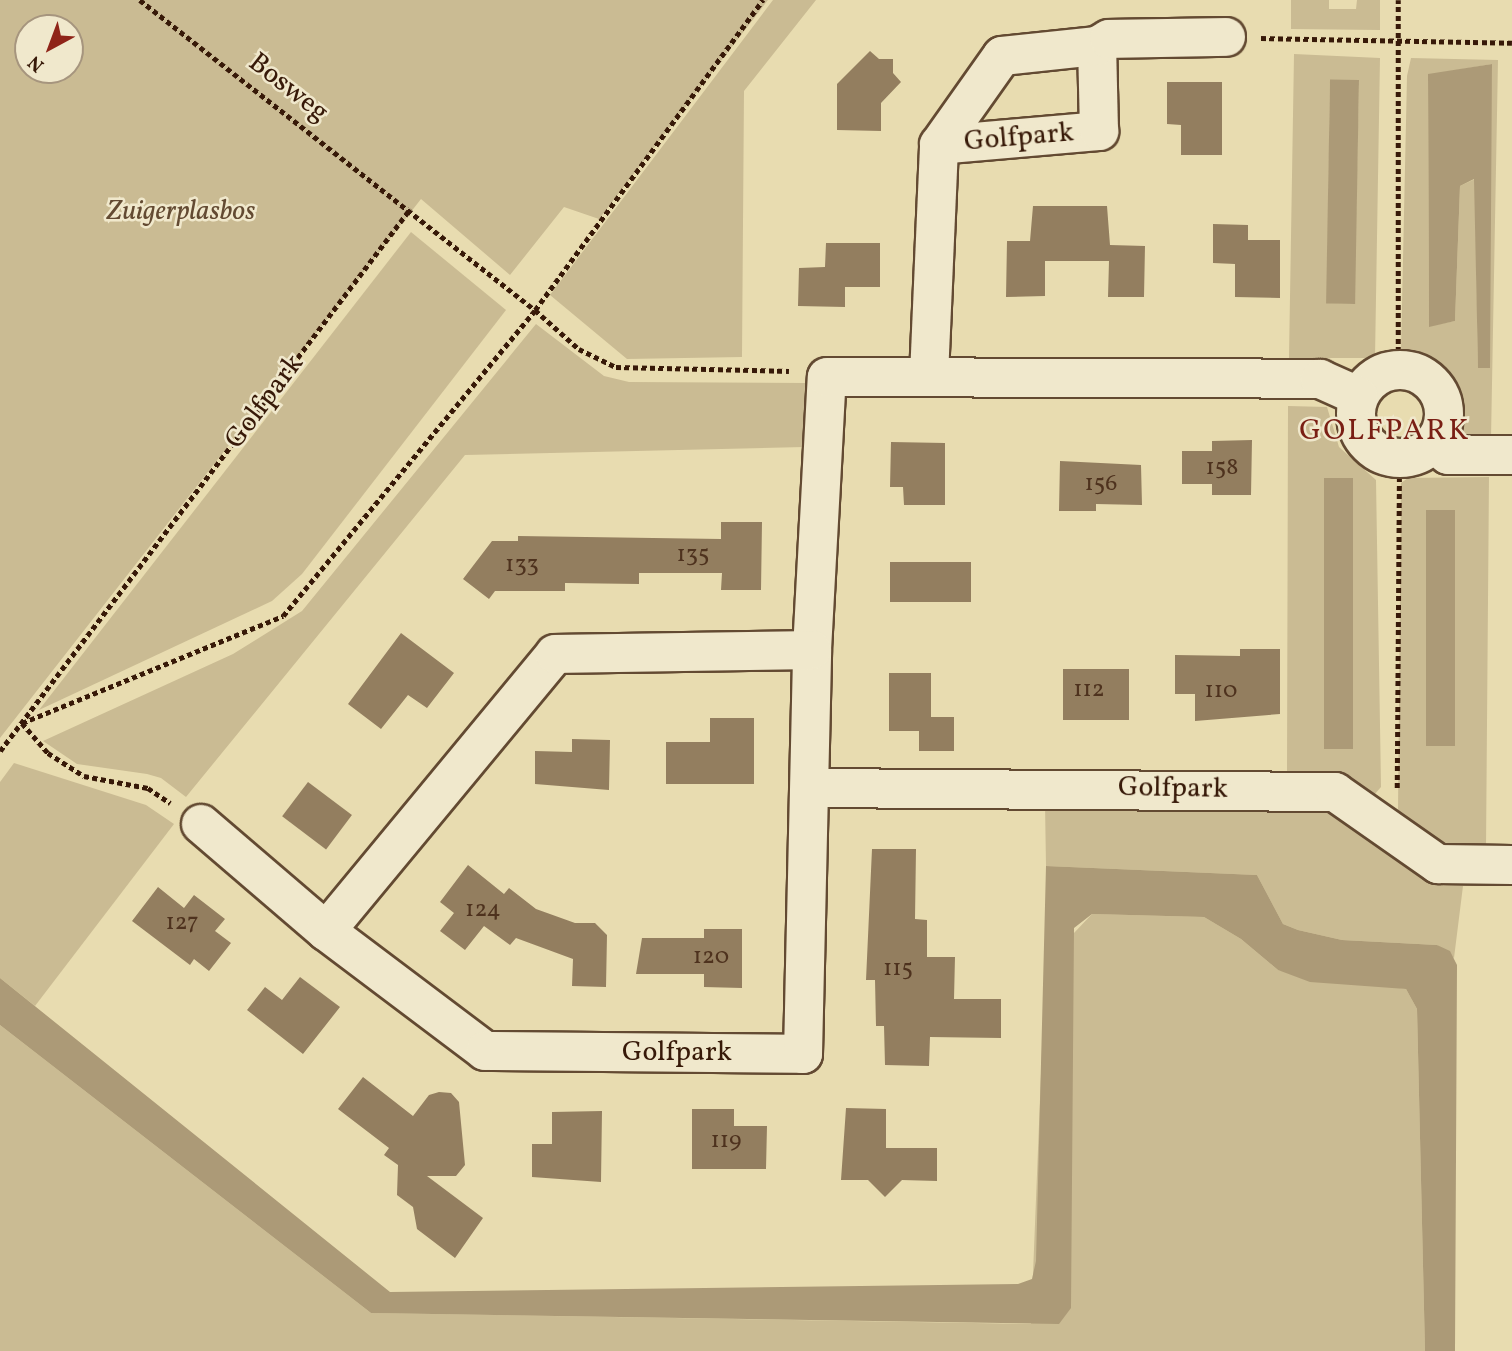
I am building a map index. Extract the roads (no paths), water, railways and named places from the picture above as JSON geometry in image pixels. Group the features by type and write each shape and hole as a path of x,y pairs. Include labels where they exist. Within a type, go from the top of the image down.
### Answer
{"street":[{"name":"Golfpark","path":"201,824 326,932 485,1051 803,1054 812,788 812,650 827,377 929,376 939,145 1002,56 1097,46 1110,39 1226,37"},
{"name":"Golfpark","path":"939,145 1099,131 1097,46"},
{"path":"1398,369 1423,375 1441,394 1446,419 1435,443 1419,456 1399,460 1372,450 1356,425 1358,396 1375,377 1398,369"},
{"path":"929,376 1320,379 1358,396"},
{"path":"1435,443 1448,454 1512,456"},
{"path":"326,932 555,654 812,650"},
{"name":"Golfpark","path":"812,788 1335,792 1438,864 1512,865"}],"district":[{"name":"GOLFPARK","path":"1385,431"}],"park label":[{"name":"Zuigerplasbos","path":"181,212"}]}
